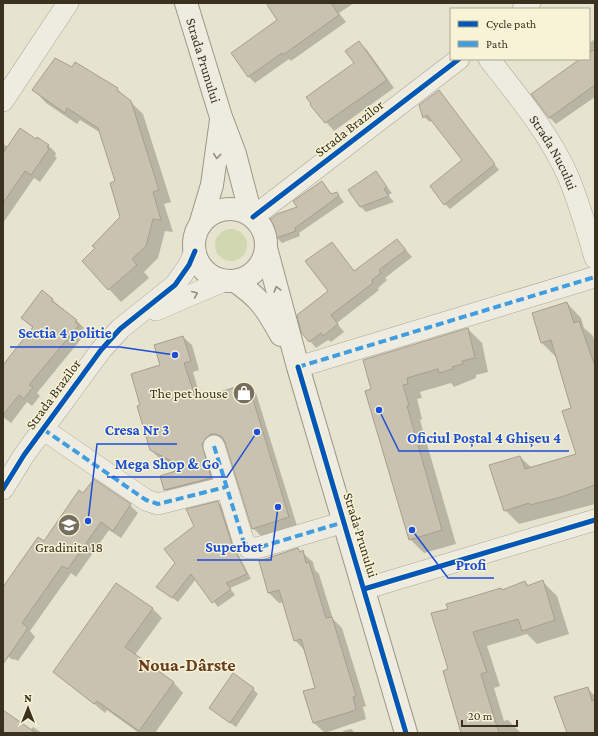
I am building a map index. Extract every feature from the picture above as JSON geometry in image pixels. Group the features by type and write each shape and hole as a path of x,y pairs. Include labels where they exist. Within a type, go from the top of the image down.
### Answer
{"street":[{"path":"3,101 68,3"},
{"name":"Strada Prunului","path":"186,3 221,117 235,154 252,216"},
{"name":"Strada Brazilor","path":"252,216 458,60"},
{"name":"Strada Nucului","path":"490,60 514,90 548,139 568,176 595,258"},
{"name":"Strada Prunului","path":"200,225 216,168 221,117"},
{"path":"224,210 240,210 252,216 264,231 266,248 259,266 248,276 230,281 215,277 206,271 199,262 195,251 194,242 200,225 208,216 224,210"},
{"name":"Strada Prunului","path":"266,248 298,367 406,733"},
{"name":"Strada Brazilor","path":"3,489 24,455 101,350 120,329 175,285 189,265 195,251"},
{"path":"298,367 595,277"},
{"name":"Strada Prunului","path":"230,281 257,297 266,308 298,367"},
{"name":"Strada Brazilor","path":"133,320 230,281"},
{"name":"Strada Brazilor","path":"43,429 146,500 158,504 226,487"},
{"path":"214,446 243,540 249,548 257,548 344,522"},
{"path":"364,589 595,520"}],"green space":[{"path":"228,229 234,229 244,236 247,245 246,251 240,258 234,261 228,261 218,254 215,248 215,242 222,232"}],"building":[{"path":"266,3 331,3 339,15 283,55 282,53 248,77 231,53 277,20"},
{"path":"359,41 387,80 325,123 310,105 311,104 306,97 354,63 345,51"},
{"path":"595,49 595,85 549,118 531,94 579,60 590,60 590,52"},
{"path":"55,58 72,67 75,62 118,88 117,90 131,101 159,190 153,192 161,220 153,219 146,246 132,259 137,265 108,290 82,261 95,248 92,246 120,217 110,183 115,181 98,128 67,108 65,113 32,90"},
{"path":"439,90 495,164 444,205 430,186 462,160 427,115 423,118 419,105"},
{"path":"20,128 36,139 37,137 49,145 47,147 49,149 31,175 25,171 3,203 3,153"},
{"path":"376,171 387,187 384,189 389,196 360,207 348,190"},
{"path":"322,181 331,194 337,192 339,196 295,228 296,231 276,238 269,220 277,214 297,207 293,201"},
{"path":"397,239 406,250 379,270 381,273 372,280 373,283 331,315 338,324 323,336 321,333 309,342 301,332 297,315 328,291 305,261 332,242 354,271"},
{"path":"42,290 53,299 52,301 77,320 75,322 79,325 29,385 33,387 24,399 19,395 3,415 3,365 33,327 21,318"},
{"path":"567,302 574,323 579,321 595,366 595,485 561,497 530,505 529,503 504,511 489,465 520,456 525,469 576,454 562,411 571,408 551,340 541,343 532,313"},
{"path":"468,328 475,358 462,361 463,364 452,367 453,369 439,373 438,369 407,378 408,384 403,385 409,405 407,406 442,530 409,540 365,391 371,389 363,360"},
{"path":"183,336 191,361 184,363 195,396 211,391 214,394 248,383 289,517 252,529 225,442 222,437 216,434 211,434 202,444 211,478 164,490 160,476 185,468 150,450 137,406 140,405 131,374 160,365 154,345"},
{"path":"94,479 131,504 113,531 101,522 68,569 62,566 22,623 28,628 3,664 3,587 38,537 44,541 79,490 83,493"},
{"path":"218,501 232,544 247,574 226,583 231,589 212,603 191,574 172,598 156,587 175,563 164,549 194,526 186,509"},
{"path":"298,548 300,552 303,550 306,563 309,562 326,618 332,617 356,696 353,697 356,709 353,711 313,723 303,691 315,688 301,639 294,641 279,590 268,593 259,561"},
{"path":"543,580 555,620 522,631 518,619 473,632 487,672 481,674 499,733 461,733 443,671 448,669 431,613 448,609 446,604 501,588 502,590 525,581 527,586"},
{"path":"116,583 153,608 125,647 174,682 139,731 97,701 94,704 53,672"},
{"path":"233,673 254,688 230,723 209,708"},
{"path":"588,687 592,701 595,700 595,733 567,733 554,697"},
{"path":"3,710 36,733 3,733"}],"marked path":[{"path":"298,367 595,277"},
{"path":"43,429 146,500 158,504 226,487"},
{"path":"214,446 243,540 249,548 257,548 344,522"}],"cycle path":[{"path":"253,217 458,60"},
{"path":"3,489 24,455 101,350 120,329 175,285 189,265 195,251"},
{"path":"298,367 406,733"},
{"path":"364,589 595,520"}],"place":[{"name":"Sectia 4 politie","path":"175,355"},
{"name":"The pet house","path":"244,393"},
{"name":"Oficiul Poștal 4 Ghișeu 4","path":"379,410"},
{"name":"Mega Shop & Go","path":"257,432"},
{"name":"Superbet","path":"278,507"},
{"name":"Cresa Nr 3","path":"88,521"},
{"name":"Gradinita 18","path":"69,525"},
{"name":"Profi","path":"412,530"}],"district":[{"name":"Noua-Dârste","path":"187,665"}]}
